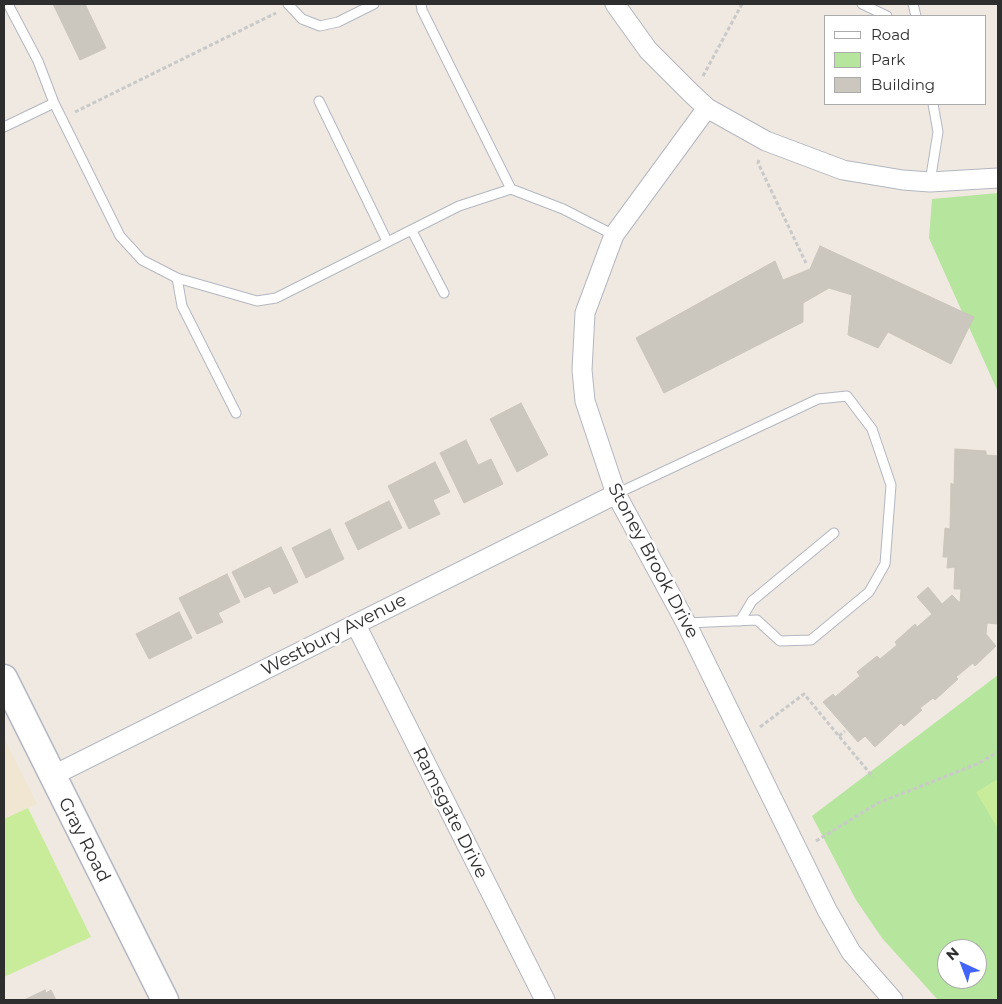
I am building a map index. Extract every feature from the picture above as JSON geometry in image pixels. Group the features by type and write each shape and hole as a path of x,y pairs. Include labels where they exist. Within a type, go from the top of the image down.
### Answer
{"main road":[{"name":"Gray Road","path":"4,678 165,1000"}],"street":[{"path":"615,4 648,50 691,93 708,108 766,141 843,170 930,182 998,178"},
{"name":"Stoney Brook Drive","path":"708,108 614,235 585,313 582,370 584,402 616,494 686,623 798,851 851,952 893,1000"},
{"name":"Westbury Avenue","path":"52,776 616,494"},
{"name":"Ramsgate Drive","path":"356,625 545,1000"}],"lane":[{"path":"8,4 38,61 54,103 120,236 142,260 177,278 258,301 276,298 459,206 511,190 563,209 614,235"},
{"path":"288,5 302,19 320,26 338,22 374,4"},
{"path":"422,4 422,10 511,190"},
{"path":"862,4 885,15"},
{"path":"319,100 387,241"},
{"path":"4,127 54,103"},
{"path":"930,182 938,132 933,105"},
{"path":"412,231 444,293"},
{"path":"177,278 182,306 236,413"},
{"path":"616,494 818,399 847,396 872,429 891,485 885,564 869,592 811,640 780,641 757,620 686,623"},
{"path":"740,621 752,602 834,533"}],"path":[{"path":"691,93 709,68 742,4"},
{"path":"63,118 288,5"},
{"path":"766,141 758,163 806,263"},
{"path":"743,740 804,694 873,776"},
{"path":"839,736 845,731"},
{"path":"798,851 878,803 977,764 998,752"}],"shaded area":[{"path":"4,738 37,804 4,819"}],"green space":[{"path":"998,193 998,392 929,238 932,199"},
{"path":"998,675 998,1000 938,1000 882,938 856,900 812,816"},
{"path":"998,779 998,829 976,792"},
{"path":"28,808 91,937 4,977 4,819"}],"building":[{"path":"53,4 85,4 106,48 80,60"},
{"path":"820,246 974,317 951,364 888,332 878,348 848,335 852,295 829,288 803,303 803,322 664,393 636,338 775,261 783,280 810,269"},
{"path":"521,403 548,455 517,472 490,419"},
{"path":"466,440 478,465 491,459 503,484 464,503 440,453"},
{"path":"955,449 986,451 986,455 998,456 998,624 987,623 986,634 996,646 975,666 973,663 956,677 958,679 935,700 933,698 920,708 922,710 904,726 901,723 875,747 865,736 858,742 823,702 833,694 835,697 860,676 857,672 877,656 880,659 897,645 895,642 915,624 917,627 932,614 917,597 928,587 942,604 952,595 960,603 961,589 954,589 955,567 947,568 948,557 943,557 945,528 950,529 951,483 954,485"},
{"path":"435,462 450,492 433,500 440,514 409,529 388,486"},
{"path":"389,501 402,528 358,550 345,523"},
{"path":"330,529 344,559 306,578 292,548"},
{"path":"281,547 298,582 274,594 270,586 245,598 232,572"},
{"path":"227,574 240,602 218,613 223,622 197,634 179,598"},
{"path":"179,612 192,638 149,659 136,634"},
{"path":"45,990 46,993 51,990 56,1000 24,1000"}]}
